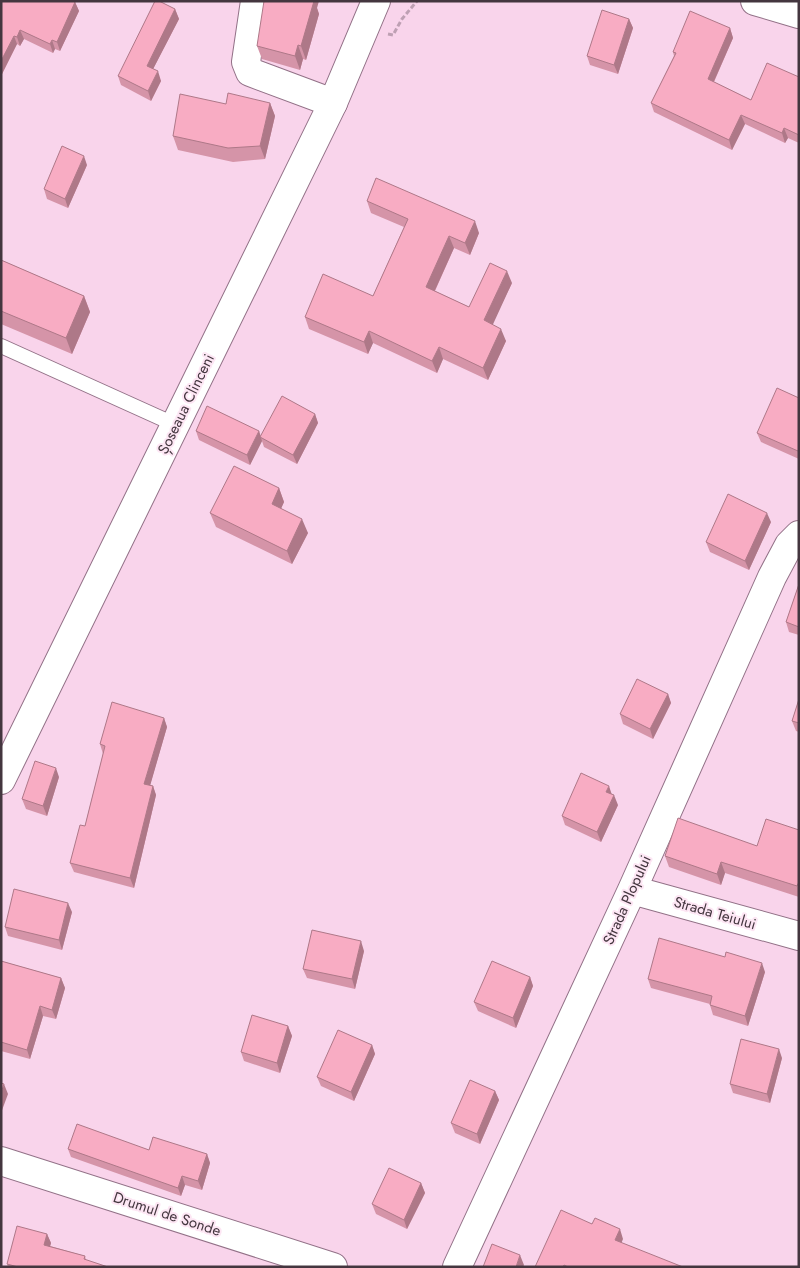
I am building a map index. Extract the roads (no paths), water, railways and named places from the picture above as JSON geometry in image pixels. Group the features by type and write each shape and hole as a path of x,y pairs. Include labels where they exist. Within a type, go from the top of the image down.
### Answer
{"main road":[{"path":"255,1 246,62 250,72 333,103"},
{"name":"Șoseaua Clinceni","path":"1,780 333,103 376,1"},
{"name":"Șoseaua Clinceni","path":"367,26 384,1"},
{"path":"755,1 799,14"},
{"name":"Strada Plopului","path":"457,1267 632,890 772,577 789,545 799,535"},
{"name":"Strada Teiului","path":"632,890 799,936"},
{"name":"Drumul de Sonde","path":"1,1161 333,1267"}],"lane":[{"path":"1,346 176,425"}]}
